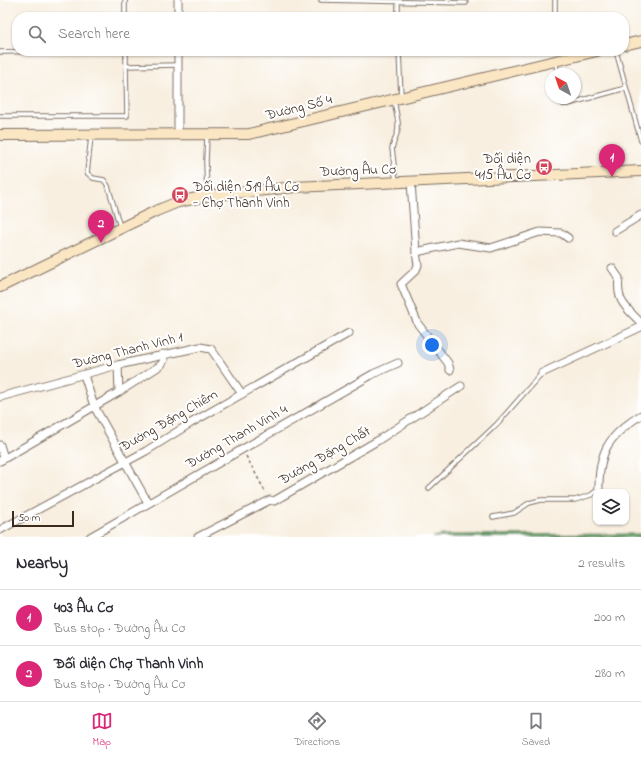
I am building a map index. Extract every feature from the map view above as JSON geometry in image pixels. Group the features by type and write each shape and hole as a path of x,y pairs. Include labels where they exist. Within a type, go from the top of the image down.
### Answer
{"main road":[{"path":"629,44 641,41"},
{"name":"Đường Số 4","path":"0,135 249,134 577,56"},
{"name":"Đường Âu Cơ","path":"0,287 120,228 173,205 207,196 295,187 641,171"}],"street":[{"path":"178,0 178,12"},
{"path":"178,56 178,135"},
{"path":"412,182 416,252 418,262 417,267 401,282 401,285 418,324 448,363 450,370"},
{"path":"615,231 641,215"},
{"path":"416,252 458,243 491,248 540,232 561,232 568,238"},
{"path":"612,268 620,278 619,297 624,306 641,323"},
{"path":"542,373 641,328"},
{"name":"Đường Đặng Chiêm","path":"0,530 125,462 349,333"},
{"name":"Đường Thanh Vinh 1","path":"0,397 84,375 118,364 193,348 211,349 242,394"},
{"path":"0,445 2,459 119,392 161,365 164,360 163,354"},
{"name":"Đường Thanh Vinh 4","path":"90,537 373,374 398,363"},
{"path":"118,364 119,392"},
{"path":"84,375 94,406 148,503"},
{"name":"Đường Đặng Chất","path":"198,537 270,500 274,501 377,442 461,386"},
{"path":"599,489 598,472 601,458 608,442 616,433 641,414"}],"lane":[{"path":"125,0 125,12"},
{"path":"321,0 466,3"},
{"path":"556,0 556,12"},
{"path":"398,2 398,12"},
{"path":"0,52 12,52"},
{"path":"0,116 127,116 126,56"},
{"path":"396,183 392,148 398,130 397,99 399,56"},
{"path":"617,56 641,141"},
{"path":"556,61 557,68"},
{"path":"126,66 178,66"},
{"path":"581,100 626,88"},
{"path":"91,135 88,173 93,178 104,180 108,186 120,228"},
{"path":"207,135 207,196"},
{"path":"429,488 497,424 542,373"},
{"path":"493,517 514,513 529,503 541,500 575,500 593,493"}],"path":[{"path":"242,449 270,500"}],"green space":[{"path":"641,534 641,537 433,537 443,535"}],"place":[{"name":"Đối diện 415 Âu Cơ","path":"544,167"},
{"name":"403 Âu Cơ","path":"612,177"},
{"name":"Đối diện 519 Âu Cơ - Chợ Thanh Vinh","path":"180,195"},
{"name":"Đối diện Chợ Thanh Vinh","path":"101,243"}]}
